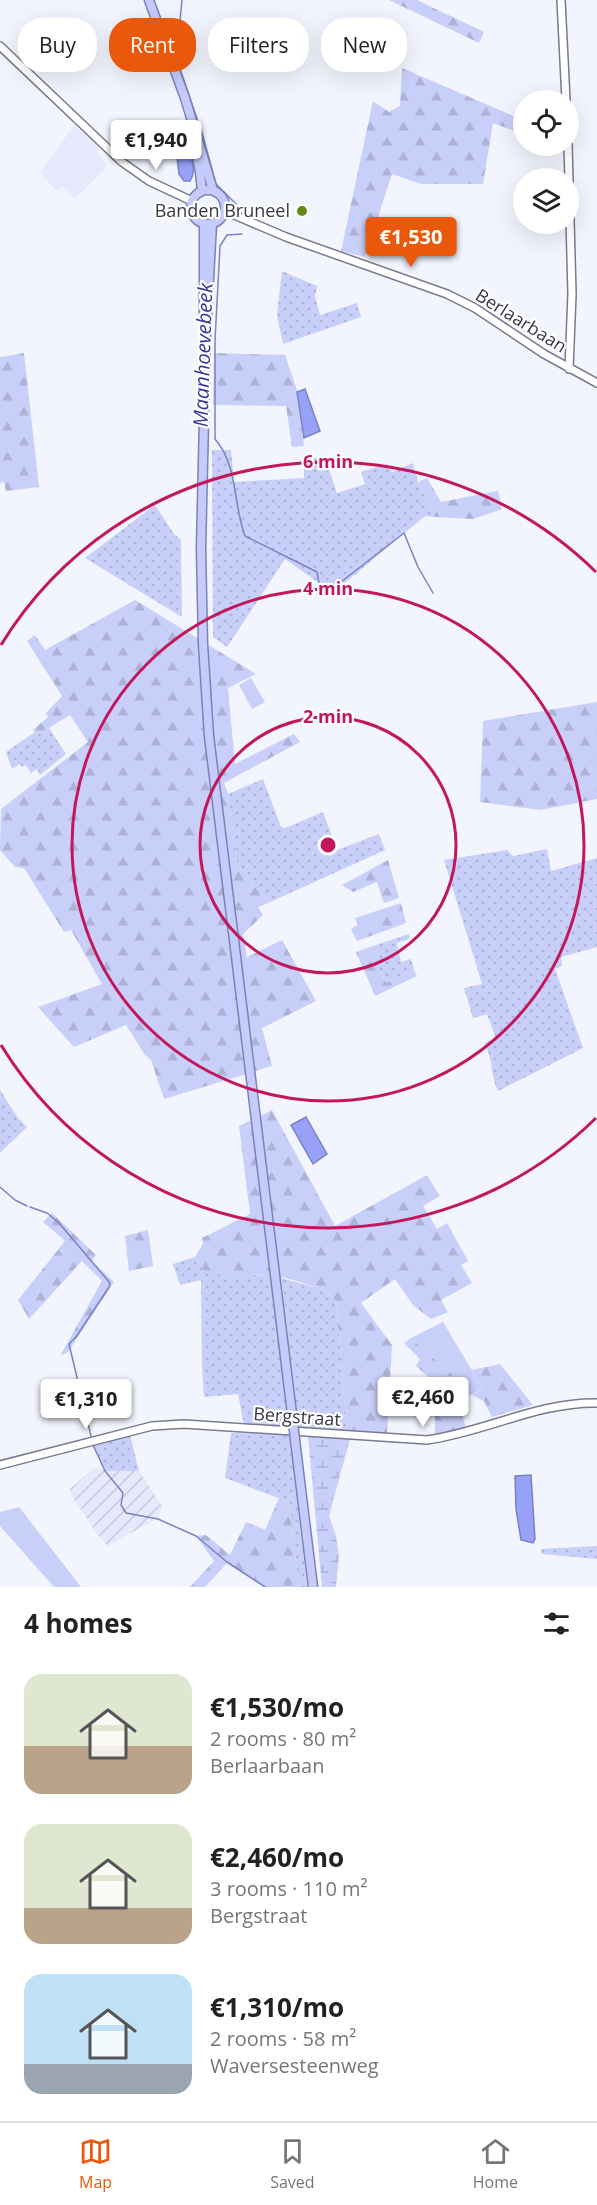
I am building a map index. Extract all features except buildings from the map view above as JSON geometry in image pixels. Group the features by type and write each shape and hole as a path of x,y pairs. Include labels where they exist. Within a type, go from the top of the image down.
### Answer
{"main road":[{"path":"149,0 185,98 213,190 223,198 225,211 220,219 208,223 198,220 192,213 192,201 202,190 213,190"},
{"path":"176,77 195,149 202,190"},
{"path":"208,223 201,549 202,631 209,736 313,1587"}],"street":[{"path":"561,0 566,90"},
{"path":"0,46 122,162 149,181 192,201"},
{"path":"568,156 572,283 570,369"},
{"name":"Berlaarbaan","path":"225,211 286,237 447,294 475,308 570,369 597,383"},
{"name":"Bergstraat","path":"0,1465 152,1426 184,1424 427,1440 450,1437 561,1405 597,1403"}],"shaded area":[{"path":"74,125 100,149 97,153 107,166 75,199 62,187 57,191 40,173"},
{"path":"95,1467 106,1471 139,1471 162,1506 158,1519 108,1546 71,1495 70,1489"}],"green space":[{"path":"389,0 417,0 484,32 479,43"},
{"path":"407,70 513,116 513,130 493,123 483,184 421,184 392,174 365,257 341,251 373,101 389,112 400,106 402,72"},
{"path":"282,271 317,286 315,296 320,315 357,303 361,317 283,344 277,315"},
{"path":"24,353 39,487 6,491 4,482 0,483 0,357"},
{"path":"214,353 285,355 297,390 304,446 292,447 286,406 213,405"},
{"path":"212,450 231,450 234,482 304,478 304,463 324,455 337,493 365,484 361,472 387,464 392,472 413,463 418,482 435,517 425,516 333,593 285,559 227,647 213,637"},
{"path":"427,478 441,502 498,491 502,509 473,519 435,517 418,482"},
{"path":"155,505 174,534 181,540 182,617 85,558"},
{"path":"135,600 256,674 228,688 235,764 294,734 300,742 224,783 228,794 237,864 268,903 258,907 263,915 243,934 247,957 282,940 316,1001 262,1028 272,1066 164,1099 151,1060 145,1055 126,1025 74,1047 38,1007 102,984 71,930 64,932 24,868 15,867 0,850 1,809 88,742 70,715 37,735 33,730 48,717 46,713 62,696 27,641 35,635 45,650"},
{"path":"251,678 265,702 252,709 239,685"},
{"path":"597,702 597,799 540,810 480,802 483,721"},
{"path":"49,728 66,754 40,775 37,769 31,773 26,765 22,767 20,764 12,769 6,752 35,732 37,735"},
{"path":"263,779 281,827 285,828 323,812 337,850 379,834 385,850 268,903 237,864 228,794"},
{"path":"547,849 551,871 597,858 597,947 561,957 562,966 555,969 583,1048 498,1091 484,1043 496,1038 487,1014 473,1018 464,988 482,984 444,860 507,850 513,856"},
{"path":"388,860 399,898 384,903 377,882 353,892 342,885"},
{"path":"401,903 406,923 357,941 351,929 358,925 355,918"},
{"path":"409,934 409,939 397,943 401,962 411,959 414,970 386,983 374,956 381,952 379,944"},
{"path":"379,944 382,952 374,956 386,983 414,970 417,976 375,996 356,952"},
{"path":"0,1090 18,1118 27,1127 0,1153"},
{"path":"272,1110 335,1226 427,1175 440,1196 423,1206 437,1229 447,1223 468,1261 461,1265 472,1283 441,1300 448,1312 431,1319 413,1305 395,1279 361,1303 392,1345 387,1433 347,1431 336,1301 325,1290 287,1278 253,1274 243,1281 203,1270 195,1257 203,1244 202,1238 250,1214 239,1126"},
{"path":"52,1213 96,1255 92,1261 114,1282 68,1352 60,1356 102,1281 82,1261 29,1319 18,1300 65,1241 43,1222"},
{"path":"148,1230 153,1266 129,1271 125,1236"},
{"path":"195,1257 203,1270 270,1276 289,1427 244,1425 238,1394 204,1397 201,1280 180,1285 173,1264"},
{"path":"281,1278 325,1290 336,1301 347,1431 299,1428"},
{"path":"443,1322 483,1389 466,1397 454,1376 411,1338"},
{"path":"411,1338 454,1376 466,1397 460,1404 466,1429 435,1436 435,1383 416,1366 420,1359 404,1343"},
{"path":"500,1364 533,1405 492,1417 484,1401 472,1395 483,1389 472,1370"},
{"path":"231,1433 289,1435 307,1587 299,1587 289,1502 225,1478"},
{"path":"130,1435 139,1471 105,1471 93,1445"},
{"path":"308,1436 350,1439 329,1516 336,1536 339,1556 336,1587 322,1587"},
{"path":"279,1498 289,1502 299,1587 265,1587 227,1563 205,1587 190,1587 214,1561 196,1536 206,1535 230,1555 246,1522 265,1530"},
{"path":"19,1507 81,1587 54,1587 0,1526 0,1512"},
{"path":"597,1546 597,1559 542,1554 541,1549"}],"water":[{"path":"179,133 183,135 192,158 193,171 190,181 184,181 179,174 175,135"},
{"path":"305,389 320,431 304,438 297,392"},
{"path":"306,1117 327,1154 313,1164 291,1125"},
{"path":"531,1475 535,1539 533,1543 521,1540 516,1509 515,1476"}],"waterway":[{"name":"Maanhoevebeek","path":"182,0 178,63 203,136 216,184 236,204"},
{"name":"Maanhoevebeek","path":"242,234 227,235 220,246 215,341 215,439 228,461 245,536 317,572 323,596 404,533 418,567 433,593"},
{"path":"0,1187 15,1200 27,1206"},
{"path":"30,1207 47,1213 59,1223 110,1283 76,1337 69,1344 91,1436"},
{"path":"93,1445 105,1471 123,1493 121,1505 126,1513 158,1519 196,1536 227,1562 265,1587"}],"place":[{"name":"Banden Bruneel","path":"302,211"}]}
